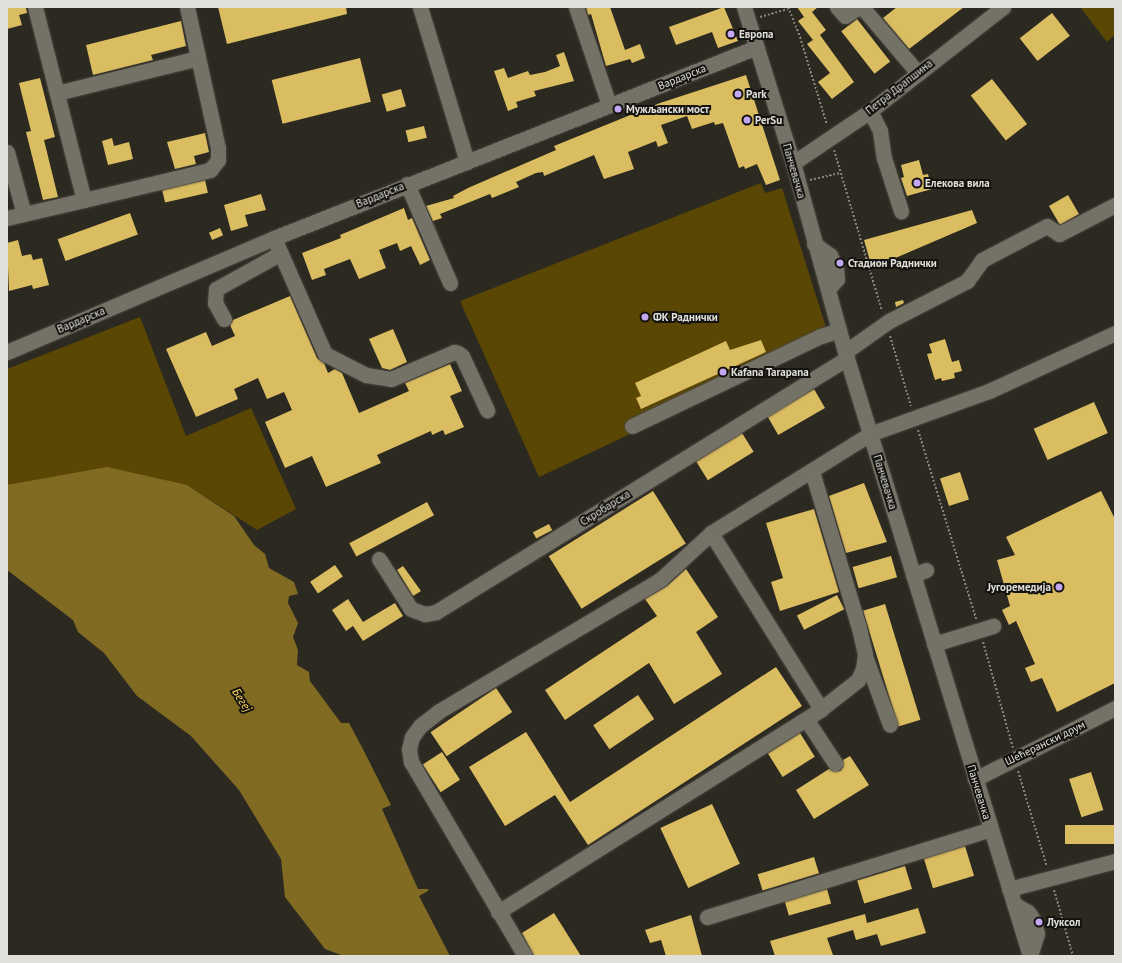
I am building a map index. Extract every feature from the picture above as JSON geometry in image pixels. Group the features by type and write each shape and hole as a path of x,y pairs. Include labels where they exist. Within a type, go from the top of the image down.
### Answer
{"street":[{"path":"35,7 84,200"},
{"path":"7,218 210,170 218,160 218,148 187,7"},
{"path":"420,7 467,162"},
{"path":"576,7 609,106"},
{"path":"837,7 845,16 860,7 918,73"},
{"name":"Петра Драпшина","path":"793,163 870,111 998,9"},
{"name":"Панчевачка","path":"746,14 793,163 814,244 870,434 920,573 934,644 1030,956"},
{"name":"Вардарска","path":"7,352 274,238 757,47"},
{"path":"57,93 198,58"},
{"path":"870,111 880,131 884,158 901,211"},
{"path":"7,152 24,214"},
{"path":"408,184 450,283"},
{"name":"Скробарска","path":"379,559 411,609 425,614 436,612 846,355 886,323 967,281 982,260 1047,226 1059,234 1115,205"},
{"path":"274,238 326,354 366,376 391,379 454,352 458,353 462,356 486,410"},
{"path":"224,319 214,303 216,289 281,252"},
{"path":"632,426 821,336 839,330"},
{"path":"525,956 411,762 409,749 412,737 420,726 438,711 661,579 711,533 870,434 989,391 1115,333"},
{"path":"812,471 865,654 890,725"},
{"path":"711,533 820,709"},
{"path":"934,644 986,628"},
{"path":"498,912 820,709 858,680 863,669 865,654"},
{"name":"Шећерански друм","path":"975,779 1115,708"},
{"path":"806,718 835,763"},
{"path":"707,917 991,829"},
{"path":"1009,889 1115,861"}],"path":[{"path":"746,14 788,8 800,37 915,418 986,628 1014,758 1073,956"},
{"path":"798,183 840,173"}],"shaded area":[{"path":"1080,7 1115,7 1115,35 1107,42"},
{"name":"ФК Раднички","path":"761,183 765,193 782,188 830,340 539,477 460,301"},
{"path":"140,317 186,436 251,408 296,509 257,530 187,485 7,485 7,369"}],"water":[{"name":"Бегеј","path":"107,467 187,485 234,516 254,545 265,554 269,568 294,582 298,594 289,596 288,603 298,623 293,637 298,650 297,665 309,672 310,681 341,723 349,723 365,753 391,805 382,809 418,889 428,889 428,891 419,896 450,956 344,956 325,949 285,897 281,859 239,790 191,736 137,696 104,653 78,632 73,620 7,570 7,485"}],"building":[{"path":"7,7 26,7 27,13 19,15 22,25 7,29"},
{"path":"218,7 346,7 347,14 227,44"},
{"path":"586,7 610,7 625,50 640,44 645,58 632,63 630,59 606,66 591,14 588,15"},
{"path":"724,7 738,41 718,48 712,32 676,45 669,27"},
{"path":"797,7 818,7 812,12 826,30 820,35 854,82 832,99 818,82 830,73 807,44 813,40 798,21 804,17"},
{"path":"897,7 964,7 909,49 883,18"},
{"path":"1052,13 1070,36 1038,61 1020,38"},
{"path":"857,19 890,62 874,74 841,31"},
{"path":"181,21 186,46 151,55 153,60 93,75 86,45"},
{"path":"564,52 574,81 534,91 536,96 516,102 518,107 508,111 494,71 504,68 508,78 528,71 530,75 545,72 560,66 556,55"},
{"path":"360,58 371,102 283,124 272,80"},
{"path":"746,75 780,180 766,185 757,164 745,169 744,166 739,168 723,123 715,125 714,122 692,129 687,116 661,125 668,143 658,147 656,141 628,152 634,169 604,179 594,155 544,176 543,172 536,173 516,182 519,187 492,198 490,194 440,214 442,218 433,221 444,246 426,206 454,198 453,196 468,188 556,150 554,146 660,103"},
{"path":"40,78 55,137 44,140 58,197 43,200 26,132 31,131 19,83"},
{"path":"992,79 1027,124 1006,141 971,96"},
{"path":"401,89 406,106 387,112 382,95"},
{"path":"424,126 427,138 408,142 406,131"},
{"path":"205,133 209,152 194,156 196,164 175,169 167,142"},
{"path":"112,138 114,146 129,142 133,159 108,165 102,141"},
{"name":"Елекова вила","path":"919,160 923,175 928,174 932,189 907,196 901,178 904,177 901,165"},
{"path":"205,180 208,193 165,203 162,190"},
{"path":"261,194 266,210 245,215 248,226 231,231 224,205"},
{"path":"1068,195 1079,214 1060,225 1049,206"},
{"path":"404,208 408,220 412,218 430,260 420,265 411,246 400,251 397,243 379,250 386,268 359,279 350,259 324,269 326,275 312,280 302,253 341,238 340,235"},
{"path":"972,210 977,223 872,268 864,240"},
{"path":"130,213 138,235 66,261 58,239"},
{"path":"220,228 223,235 212,240 209,233"},
{"path":"18,240 22,256 31,254 33,260 42,258 49,285 33,289 32,285 9,291 7,243"},
{"path":"290,296 317,358 324,363 328,373 335,369 342,373 359,413 409,391 405,383 450,364 462,391 450,396 464,427 445,435 443,430 432,435 431,431 377,455 381,463 326,487 312,456 285,468 265,422 292,410 284,392 267,399 258,378 234,389 238,399 196,417 166,349 206,332 212,346 235,336 230,325 233,320"},
{"path":"903,300 904,303 896,307 895,302"},
{"path":"393,329 407,362 390,370 382,368 369,339"},
{"path":"945,339 952,362 959,360 962,371 954,373 955,378 942,381 941,378 935,380 927,354 932,353 929,344"},
{"path":"761,340 766,352 641,409 636,398 641,396 635,383 726,341 730,350"},
{"path":"814,389 825,408 778,435 767,416"},
{"path":"1094,402 1108,433 1048,460 1034,429"},
{"path":"742,433 754,452 708,480 696,462"},
{"path":"960,472 969,500 949,506 940,478"},
{"path":"864,483 887,542 846,553 829,496"},
{"path":"653,491 686,544 582,609 549,556"},
{"name":"Југоремедија","path":"1101,491 1115,519 1115,683 1057,712 1042,678 1031,682 1025,668 1035,664 1016,621 1009,625 1002,610 1010,606 997,560 1015,555 1006,537"},
{"path":"427,502 434,515 356,557 349,543"},
{"path":"814,509 839,592 780,611 771,582 783,578 766,523"},
{"path":"549,524 552,530 536,538 533,532"},
{"path":"891,556 897,577 859,588 853,567"},
{"path":"335,565 343,577 318,593 310,582"},
{"path":"403,566 421,591 413,596 397,570"},
{"path":"686,569 718,617 696,632 722,674 674,704 649,663 565,720 545,690 657,616 645,599 667,586"},
{"path":"837,595 844,609 804,630 797,615"},
{"path":"348,599 363,622 395,603 403,616 363,641 353,626 346,631 332,610"},
{"path":"885,604 920,720 898,726 863,611"},
{"path":"776,667 802,706 588,845 555,795 505,826 469,767 526,732 570,802"},
{"path":"496,688 512,712 447,756 431,732"},
{"path":"638,695 654,719 609,749 593,725"},
{"path":"800,733 815,757 783,777 768,753"},
{"path":"442,752 460,780 441,792 423,765"},
{"path":"850,756 869,785 814,819 796,790 829,769 840,771 843,767 843,760"},
{"path":"1091,772 1103,810 1081,817 1069,779"},
{"path":"712,804 740,864 688,888 660,828"},
{"path":"1065,825 1115,825 1115,844 1065,844"},
{"path":"965,846 974,876 933,888 924,859"},
{"path":"814,857 819,873 763,891 758,874"},
{"path":"905,866 912,889 864,904 857,881"},
{"path":"827,889 831,903 789,916 785,901"},
{"path":"918,908 926,933 881,946 877,934 856,940 853,930 827,938 833,955 775,956 770,941 865,914 867,923"},
{"path":"554,913 581,956 534,956 522,933"},
{"path":"691,915 702,956 666,956 661,940 650,943 645,930"}],"place":[{"name":"Европа","path":"731,34"},
{"name":"Park","path":"738,94"},
{"name":"Мужљански мост","path":"618,109"},
{"name":"PerSu","path":"747,120"},
{"name":"Елекова вила","path":"917,183"},
{"name":"Стадион Раднички","path":"840,263"},
{"name":"ФК Раднички","path":"645,317"},
{"name":"Kafana Tarapana","path":"723,372"},
{"name":"Југоремедија","path":"1059,587"},
{"name":"Луксол","path":"1039,922"}]}
